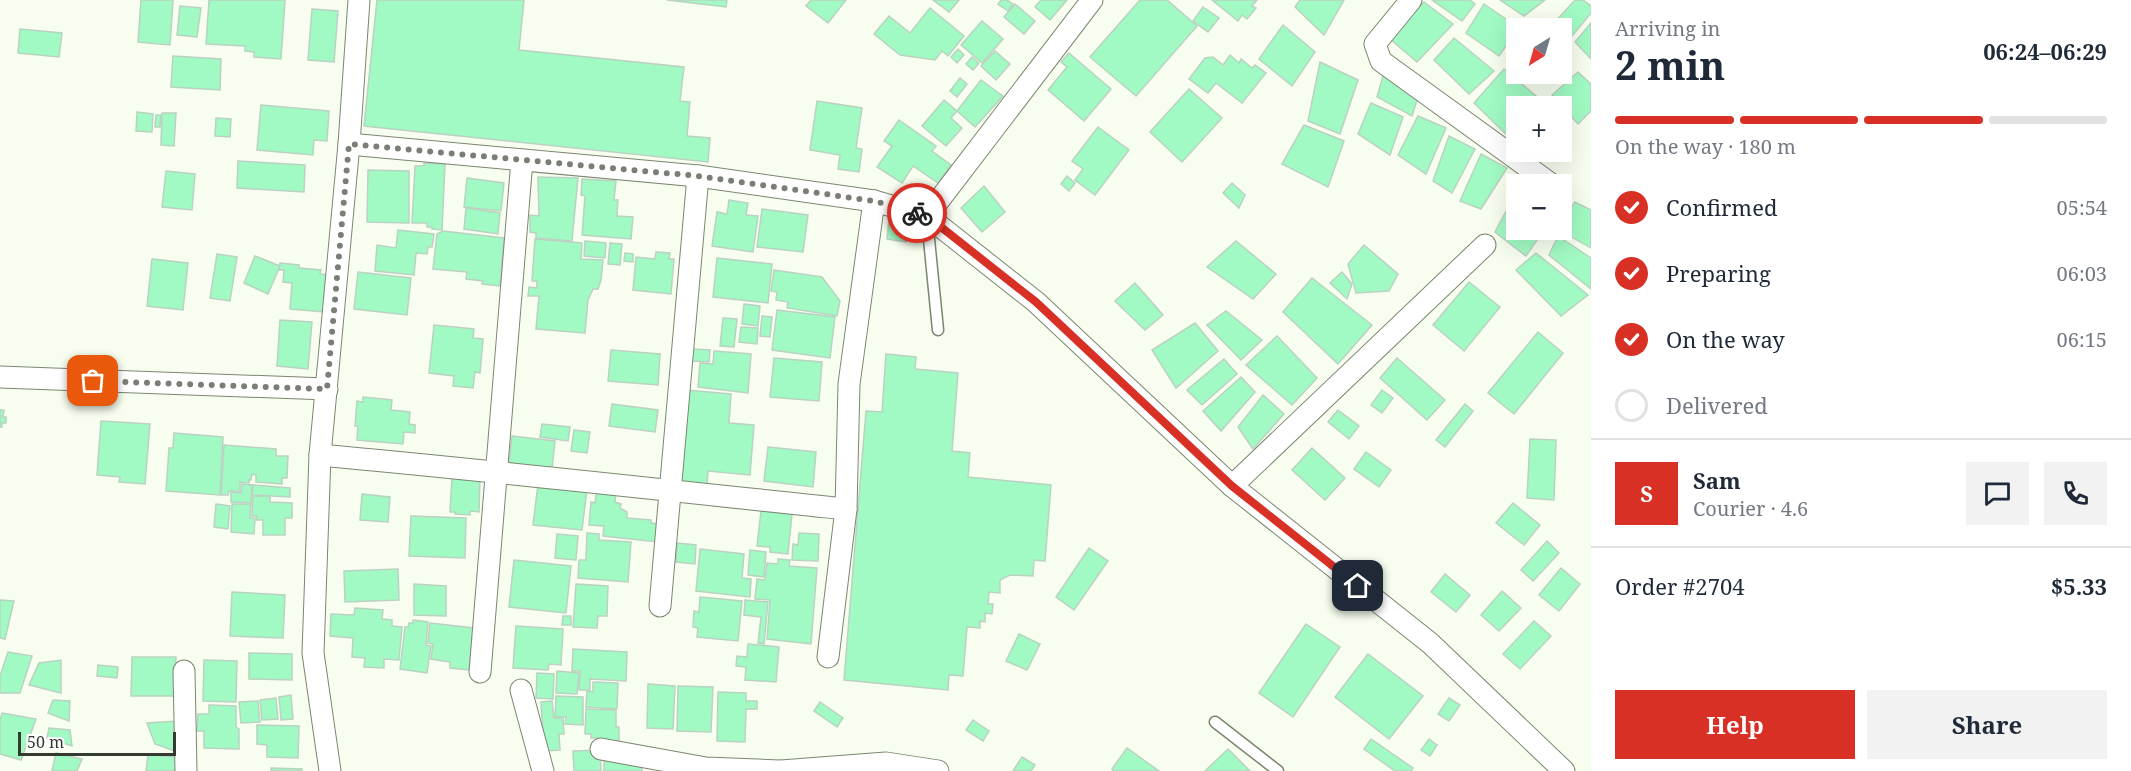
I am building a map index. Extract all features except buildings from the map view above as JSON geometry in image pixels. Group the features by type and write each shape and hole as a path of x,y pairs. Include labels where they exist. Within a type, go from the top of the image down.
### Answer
{"street":[{"path":"330,771 313,653 321,455 349,144 359,0"},
{"path":"927,216 1092,0"},
{"path":"1412,0 1375,44 1381,61 1537,174"},
{"path":"349,144 698,176 874,201 927,216 1036,302 1232,486 1430,643 1557,769"},
{"path":"480,672 522,160"},
{"path":"660,606 698,176"},
{"path":"828,657 846,509 849,384 874,201"},
{"path":"1232,486 1485,245"},
{"path":"0,377 327,389"},
{"path":"321,455 496,471 579,482 846,509"},
{"path":"184,671 186,771"},
{"path":"521,690 543,771"},
{"path":"602,749 706,768 780,771 886,763 938,771"}],"lane":[{"path":"927,216 938,330"},
{"path":"1215,722 1278,771"}],"way so far":[{"path":"93,381 327,389 349,144 698,176 874,201 917,213"}],"route":[{"path":"917,213 927,216 1036,302 1232,486 1358,586"}]}
